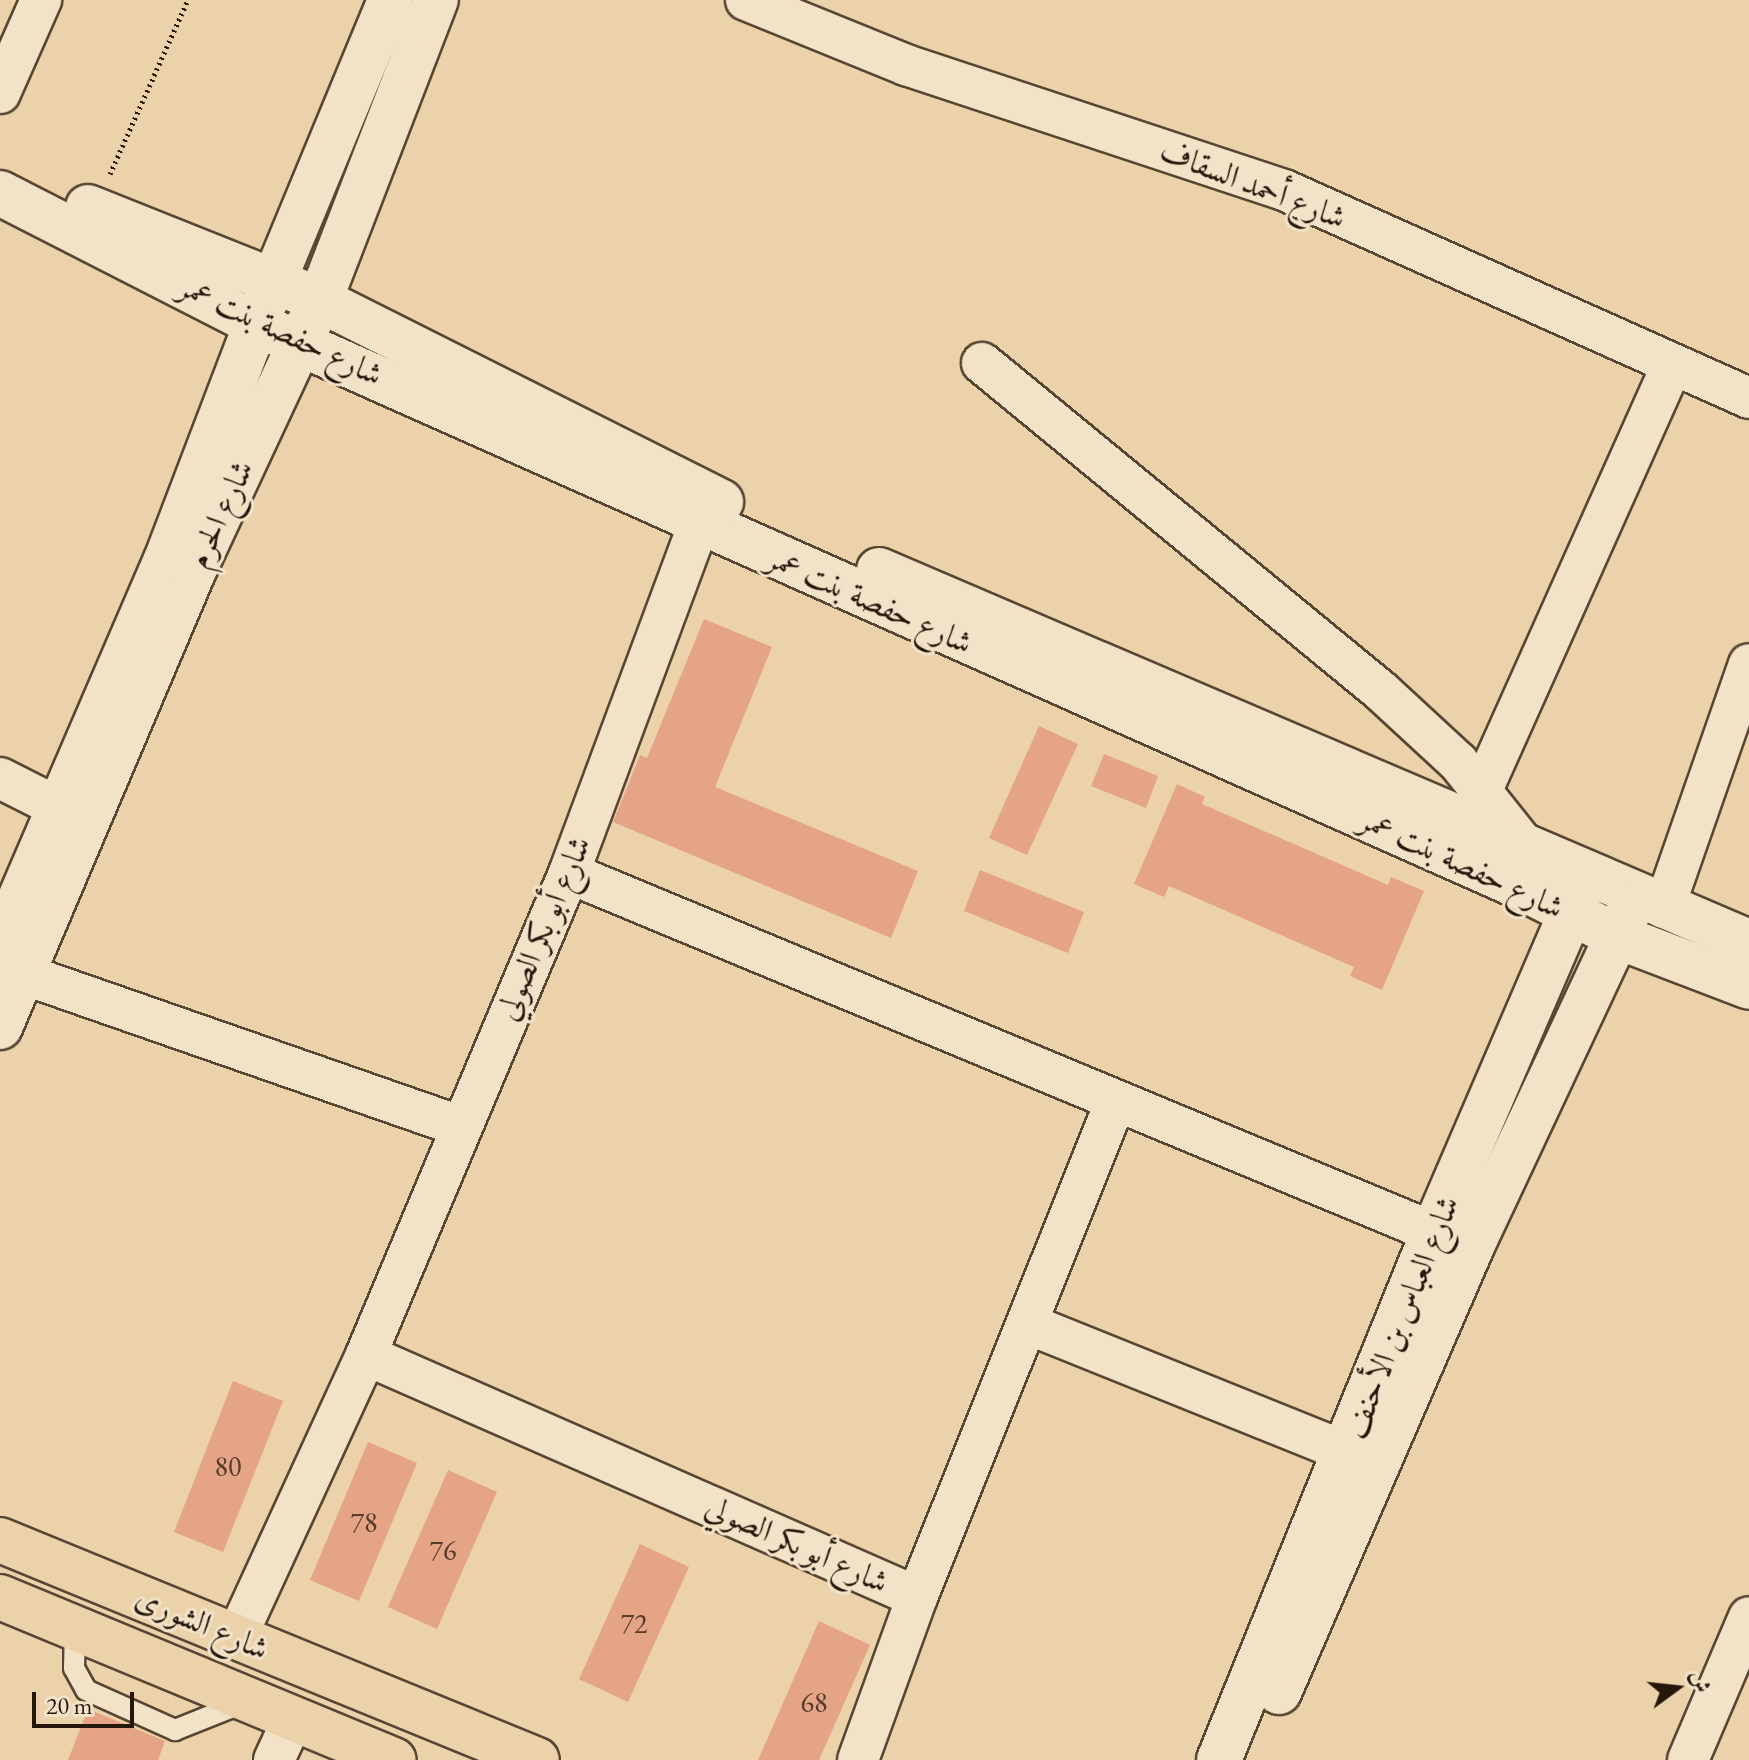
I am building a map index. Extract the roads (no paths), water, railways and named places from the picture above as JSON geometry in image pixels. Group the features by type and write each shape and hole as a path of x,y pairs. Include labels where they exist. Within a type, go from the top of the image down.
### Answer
{"main road":[{"name":"شارع الشورى","path":"0,1540 537,1760"},
{"name":"شارع الشورى","path":"0,1597 394,1760"}],"street":[{"path":"0,93 41,0"},
{"name":"شارع الحرم","path":"180,565 256,324 277,281 390,0"},
{"name":"شارع الحرم","path":"0,1027 8,963 180,565 320,300 436,0"},
{"name":"شارع أحمد السقاف","path":"746,0 906,65 1284,190 1671,367 1749,398"},
{"name":"شارع حفصة بنت عمر","path":"0,172 320,300 703,510 1579,894 1650,902 1749,942"},
{"name":"شارع حفصة بنت عمر","path":"0,193 256,324 1525,846 1579,894 1619,937 1749,987"},
{"path":"982,363 1381,691 1482,790 1525,846"},
{"path":"1482,790 1671,367"},
{"name":"شارع أبو بكر الصولي","path":"236,1638 366,1355 459,1126 569,873 703,510"},
{"path":"1650,902 1749,664"},
{"path":"0,778 72,815"},
{"path":"569,873 1452,1241"},
{"name":"شارع العباس بن الأحنف","path":"1249,1760 1364,1458 1452,1241 1579,894"},
{"name":"شارع العباس بن الأحنف","path":"1452,1241 1619,937 1650,902"},
{"path":"8,963 459,1126"},
{"name":"شارع أبو بكر الصولي","path":"366,1355 917,1597 1115,1103"},
{"path":"1028,1324 1364,1458"},
{"name":"شارع العباس بن الأحنف","path":"1219,1760 1364,1458"},
{"path":"858,1760 917,1597"},
{"path":"1688,1760 1749,1617"},
{"path":"274,1760 293,1719"}],"lane":[{"path":"75,1628 74,1668 86,1690 175,1730 252,1699"}]}
